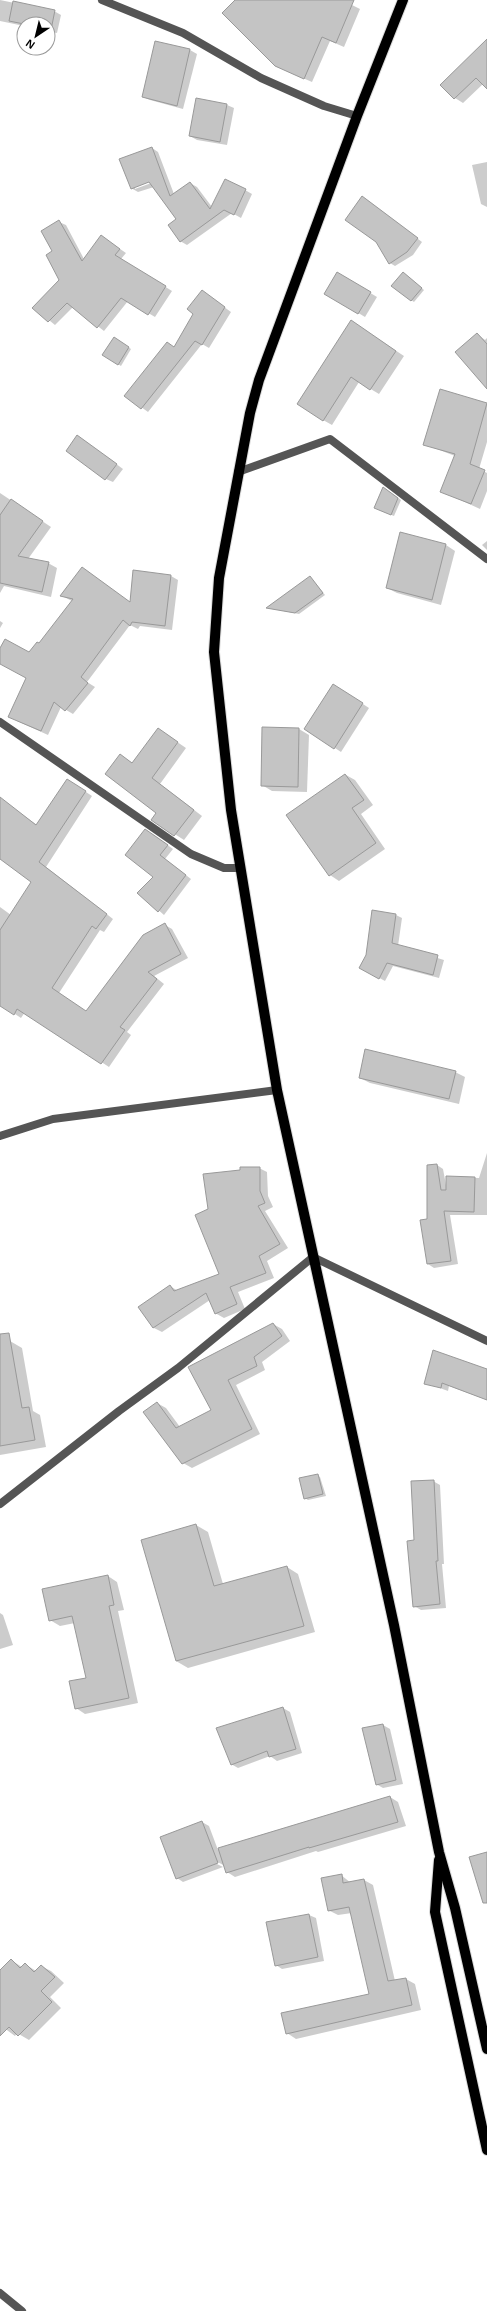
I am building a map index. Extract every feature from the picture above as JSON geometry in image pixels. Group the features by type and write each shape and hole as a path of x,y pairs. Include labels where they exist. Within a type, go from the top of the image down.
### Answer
{"main road":[{"path":"403,0 357,116 259,380 250,413 218,578 214,652 231,810 277,1090 394,1625 439,1852 454,1908 487,2048"},
{"path":"439,1852 435,1912 487,2150"}],"street":[{"path":"102,0 183,33 261,78 324,106 357,116"},
{"path":"238,472 330,439 487,559"},
{"path":"0,722 191,854 224,868 240,868"},
{"path":"0,1136 53,1119 277,1090"},
{"path":"0,1504 4,1496 178,1368 313,1257 487,1341"},
{"path":"0,2294 22,2311"}],"building":[{"path":"235,0 354,0 336,43 322,37 304,79 275,66 222,13"},
{"path":"13,1 55,10 54,16 16,16 16,22 9,21"},
{"path":"487,39 487,89 476,78 454,99 440,85"},
{"path":"155,41 190,49 177,106 142,97"},
{"path":"196,98 227,104 220,142 189,136"},
{"path":"152,147 170,196 190,182 210,209 225,179 246,189 234,215 224,210 180,242 168,225 176,219 149,182 131,189 119,159"},
{"path":"362,196 418,238 407,252 389,264 376,242 345,220"},
{"path":"59,220 82,261 101,235 120,249 115,255 166,286 148,315 121,298 97,328 67,303 48,322 32,308 59,280 46,255 52,251 41,231"},
{"path":"337,272 371,292 358,314 324,294"},
{"path":"403,272 422,288 411,301 391,286"},
{"path":"202,290 225,307 202,345 195,341 141,409 124,396 167,342 174,347 193,314 187,309"},
{"path":"351,320 396,351 370,390 351,377 323,421 297,404"},
{"path":"477,333 487,344 487,389 455,352"},
{"path":"114,337 129,347 118,365 102,355"},
{"path":"440,389 487,403 470,464 485,470 471,504 440,492 455,454 423,445"},
{"path":"77,435 117,464 105,480 66,451"},
{"path":"383,487 398,498 391,515 374,508"},
{"path":"11,499 43,521 18,556 49,562 42,592 0,583 0,515"},
{"path":"400,532 446,544 432,600 386,588"},
{"path":"82,567 130,602 133,570 171,575 165,626 132,622 130,626 123,620 81,677 88,683 65,711 54,702 41,731 8,717 26,678 0,664 0,648 5,639 29,652 37,642 39,643 73,599 60,596"},
{"path":"310,576 323,593 295,613 266,608"},
{"path":"333,684 363,703 334,749 304,729"},
{"path":"262,727 299,728 298,787 261,786"},
{"path":"158,728 178,742 152,778 194,810 174,836 151,820 156,813 105,774 120,754 132,763"},
{"path":"345,774 364,800 352,808 376,843 329,876 286,815"},
{"path":"67,779 86,791 39,862 107,914 96,929 92,926 52,988 86,1011 143,935 165,923 181,954 148,972 157,979 120,1027 125,1030 101,1064 17,1009 14,1015 0,1006 0,930 31,882 0,859 0,797 36,825"},
{"path":"145,829 168,845 160,855 186,875 158,912 137,893 153,877 125,855"},
{"path":"372,910 396,914 392,943 438,955 433,975 387,963 379,979 359,968 366,955"},
{"path":"365,1049 456,1071 449,1099 359,1078"},
{"path":"437,1164 441,1190 446,1190 446,1176 475,1177 474,1212 444,1211 451,1261 427,1264 420,1220 427,1219 427,1165"},
{"path":"240,1167 260,1167 260,1191 265,1203 258,1206 280,1244 259,1256 266,1273 230,1287 237,1304 215,1314 206,1293 153,1328 138,1307 170,1285 174,1291 219,1274 195,1215 208,1209 203,1174 240,1170"},
{"path":"273,1323 282,1336 254,1357 257,1366 228,1380 252,1429 182,1464 143,1412 157,1402 176,1428 211,1410 188,1367"},
{"path":"9,1333 22,1408 29,1407 35,1440 0,1446 0,1334"},
{"path":"433,1350 487,1369 487,1400 442,1383 441,1388 424,1384"},
{"path":"318,1474 323,1494 304,1499 299,1478"},
{"path":"434,1480 438,1561 436,1561 440,1604 413,1607 407,1541 414,1540 411,1481"},
{"path":"196,1524 214,1586 287,1566 304,1626 176,1661 141,1540"},
{"path":"108,1575 114,1605 109,1606 129,1698 75,1709 69,1681 86,1678 72,1616 49,1621 42,1589"},
{"path":"283,1707 296,1749 269,1757 267,1751 231,1765 216,1728"},
{"path":"383,1724 396,1780 376,1785 362,1728"},
{"path":"390,1796 398,1822 309,1847 226,1873 218,1848"},
{"path":"202,1821 218,1863 176,1879 160,1837"},
{"path":"487,1852 487,1903 483,1903 469,1857"},
{"path":"342,1874 343,1883 364,1879 388,1981 406,1978 412,2005 286,2034 281,2013 369,1994 349,1907 328,1911 321,1878"},
{"path":"309,1914 318,1957 275,1966 266,1922"},
{"path":"11,1959 20,1968 25,1963 34,1972 41,1965 55,1977 41,1991 52,2002 18,2036 9,2027 0,2036 0,1970"}]}
